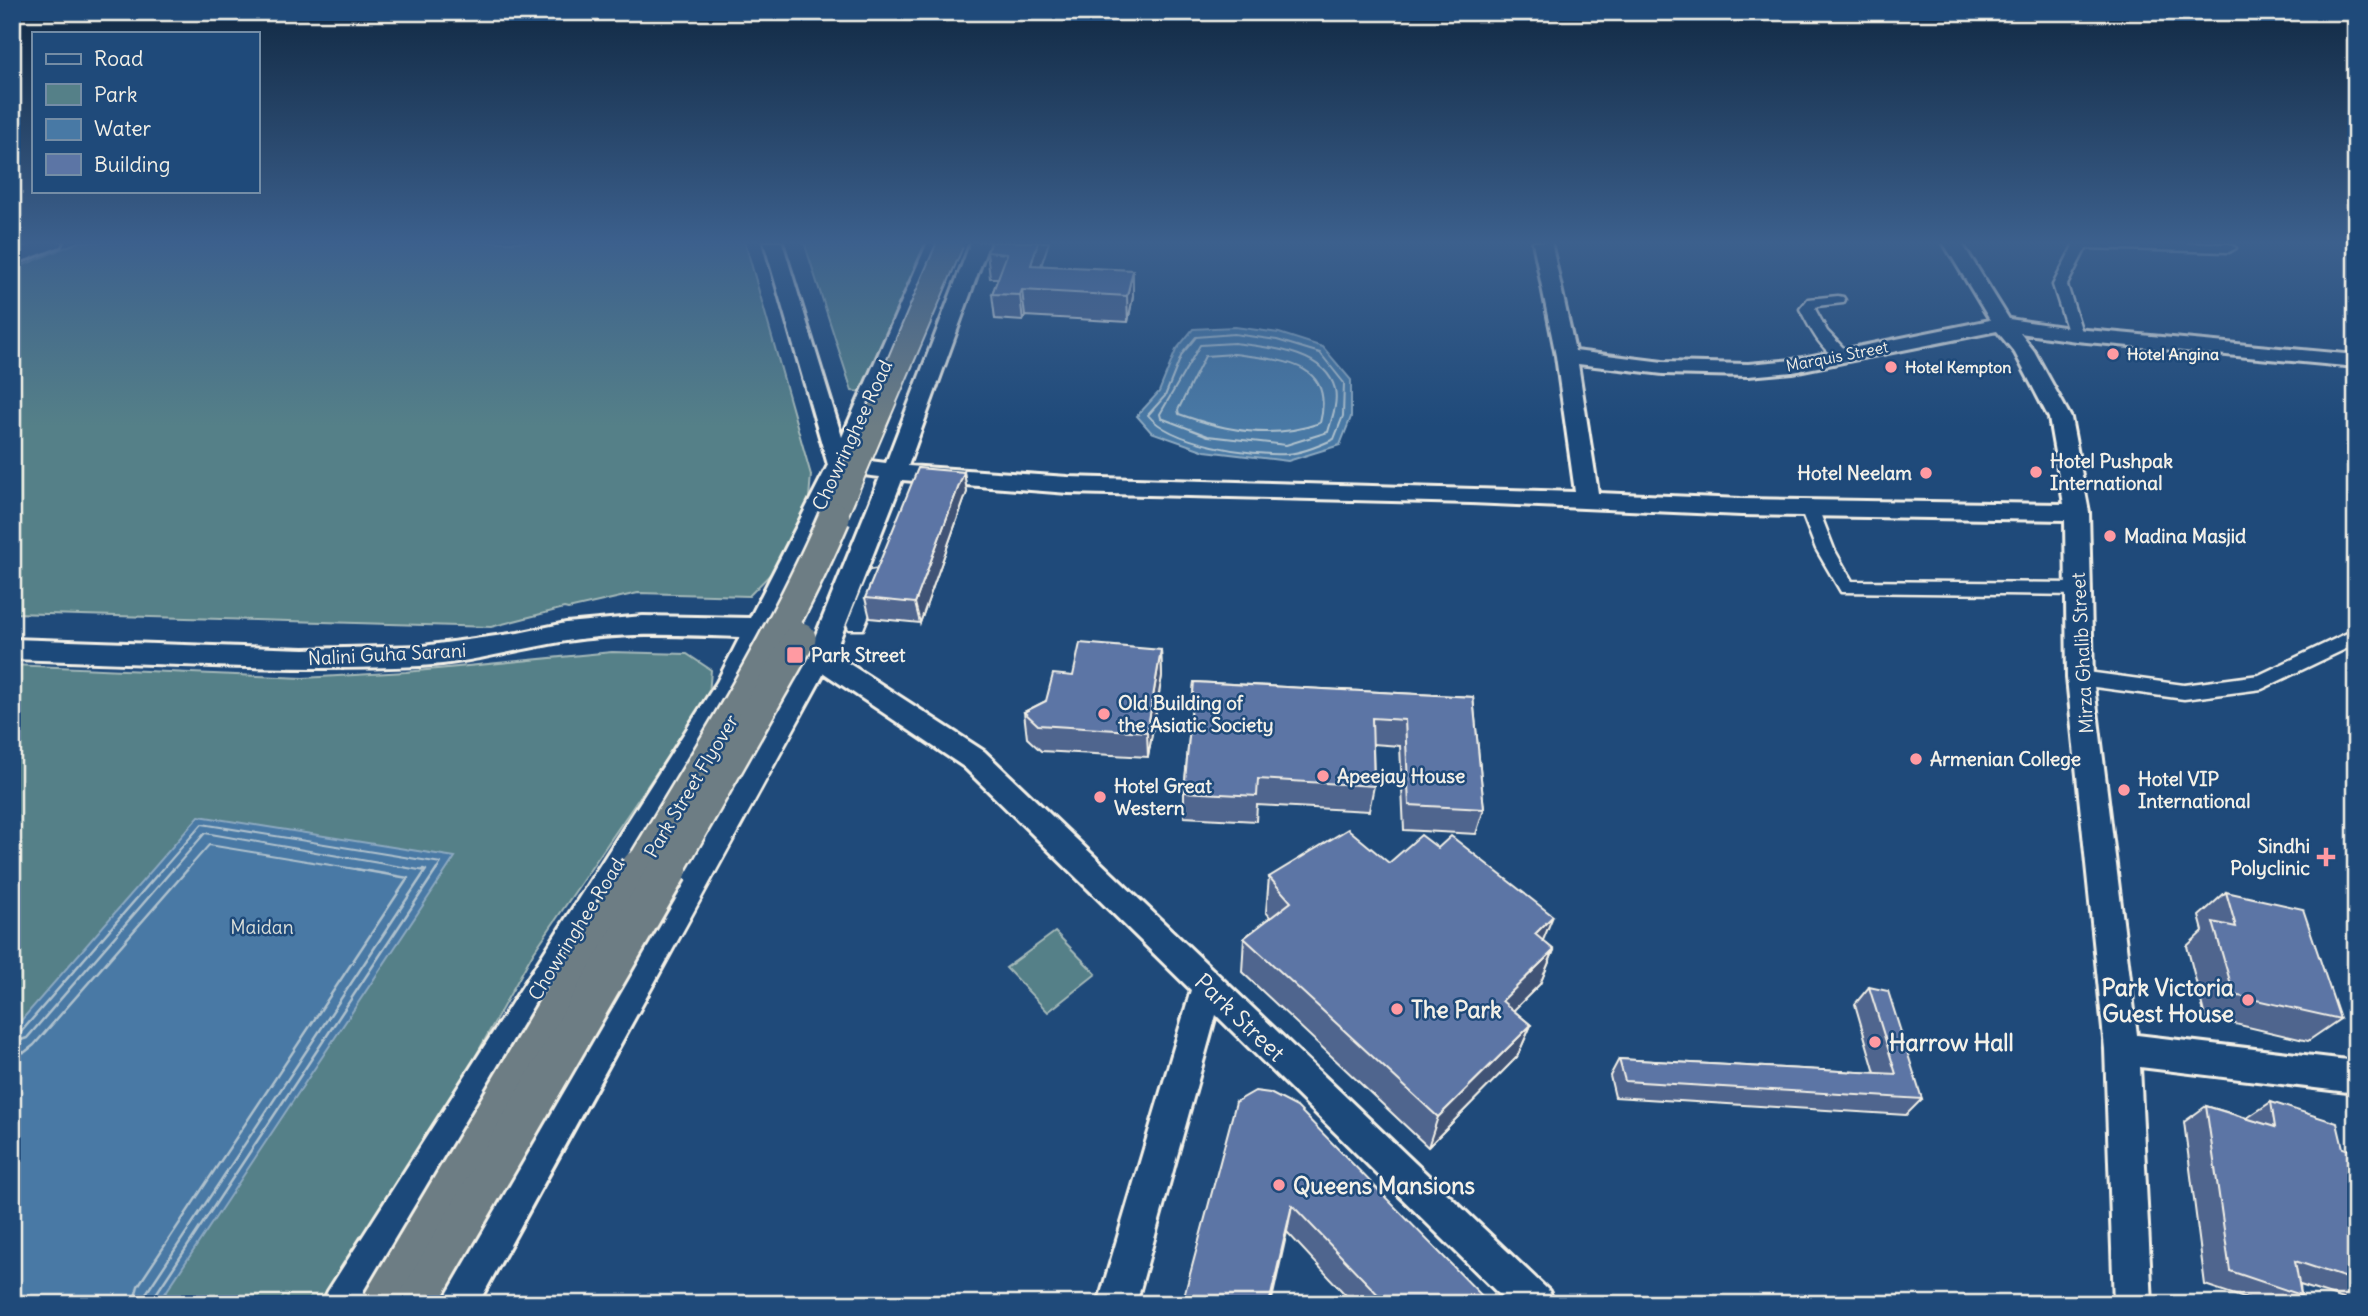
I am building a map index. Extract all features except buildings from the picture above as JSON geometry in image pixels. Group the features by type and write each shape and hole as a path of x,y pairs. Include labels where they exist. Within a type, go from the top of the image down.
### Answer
{"main road":[{"path":"791,303 839,464 908,478 1809,508 2077,512"},
{"name":"Chowringhee Road","path":"341,1304 728,688 861,422 911,303"},
{"name":"Park Street Flyover","path":"381,1304 757,676 806,584 925,303"},
{"name":"Park Street Flyover","path":"416,1304 779,679 827,586 944,303"},
{"path":"457,1304 516,1202 622,1005 681,906 820,657 908,478 961,303"},
{"path":"1555,303 1566,356 1588,501"},
{"name":"Mirza Ghalib Street","path":"1990,303 2024,351 2060,418 2077,512 2080,678 2122,1049 2133,1304"},
{"name":"Marquis Street","path":"1566,356 1663,368 1714,370 1791,366 2003,324 2076,335 2356,361"},
{"name":"Nalini Guha Sarani","path":"12,649 185,657 317,659 423,656 518,643 566,632 643,625 759,628"},
{"name":"Park Street","path":"759,628 820,657 974,759 1536,1304"},
{"path":"1117,1304 1208,987"},
{"path":"2122,1049 2356,1077"},
{"path":"425,1170 459,1154 475,1152 491,1156 512,1172 516,1186 516,1202"}],"street":[{"path":"1812,303 1807,309 1821,332 1842,355"},
{"path":"2066,303 2076,335"},
{"path":"1809,508 1825,549 1847,587 2079,589"},
{"path":"856,624 881,562"},
{"path":"2080,678 2185,692 2262,682 2356,636"}],"green space":[{"path":"12,303 762,303 811,475 808,509 789,555 749,596 638,593 491,627 12,613"},
{"path":"824,303 903,303 863,392 852,391"},
{"name":"Maidan","path":"612,652 687,654 711,670 709,696 533,953 338,1304 12,1304 12,665 303,678 406,672"},
{"path":"1055,932 1096,974 1048,1012 1006,968"}],"water":[{"path":"1235,327 1279,333 1323,347 1351,380 1351,417 1340,445 1288,461 1205,451 1151,432 1137,416 1159,392 1176,350 1193,329"},
{"path":"199,816 455,857 158,1304 12,1304 12,1031"}],"place":[{"name":"Hotel Angina","path":"2113,354"},
{"name":"Hotel Kempton","path":"1891,367"},
{"name":"Hotel Pushpak International","path":"2036,472"},
{"name":"Hotel Neelam","path":"1926,473"},
{"name":"Madina Masjid","path":"2110,536"},
{"name":"Park Street","path":"795,655"},
{"name":"Old Building of the Asiatic Society","path":"1104,714"},
{"name":"Armenian College","path":"1916,759"},
{"name":"Apeejay House","path":"1323,776"},
{"name":"Hotel VIP International","path":"2124,790"},
{"name":"Hotel Great Western","path":"1100,797"},
{"name":"Sindhi Polyclinic","path":"2326,857"},
{"name":"Park Victoria Guest House","path":"2248,1000"},
{"name":"The Park","path":"1397,1009"},
{"name":"Harrow Hall","path":"1875,1042"},
{"name":"Queens Mansions","path":"1279,1185"}]}
